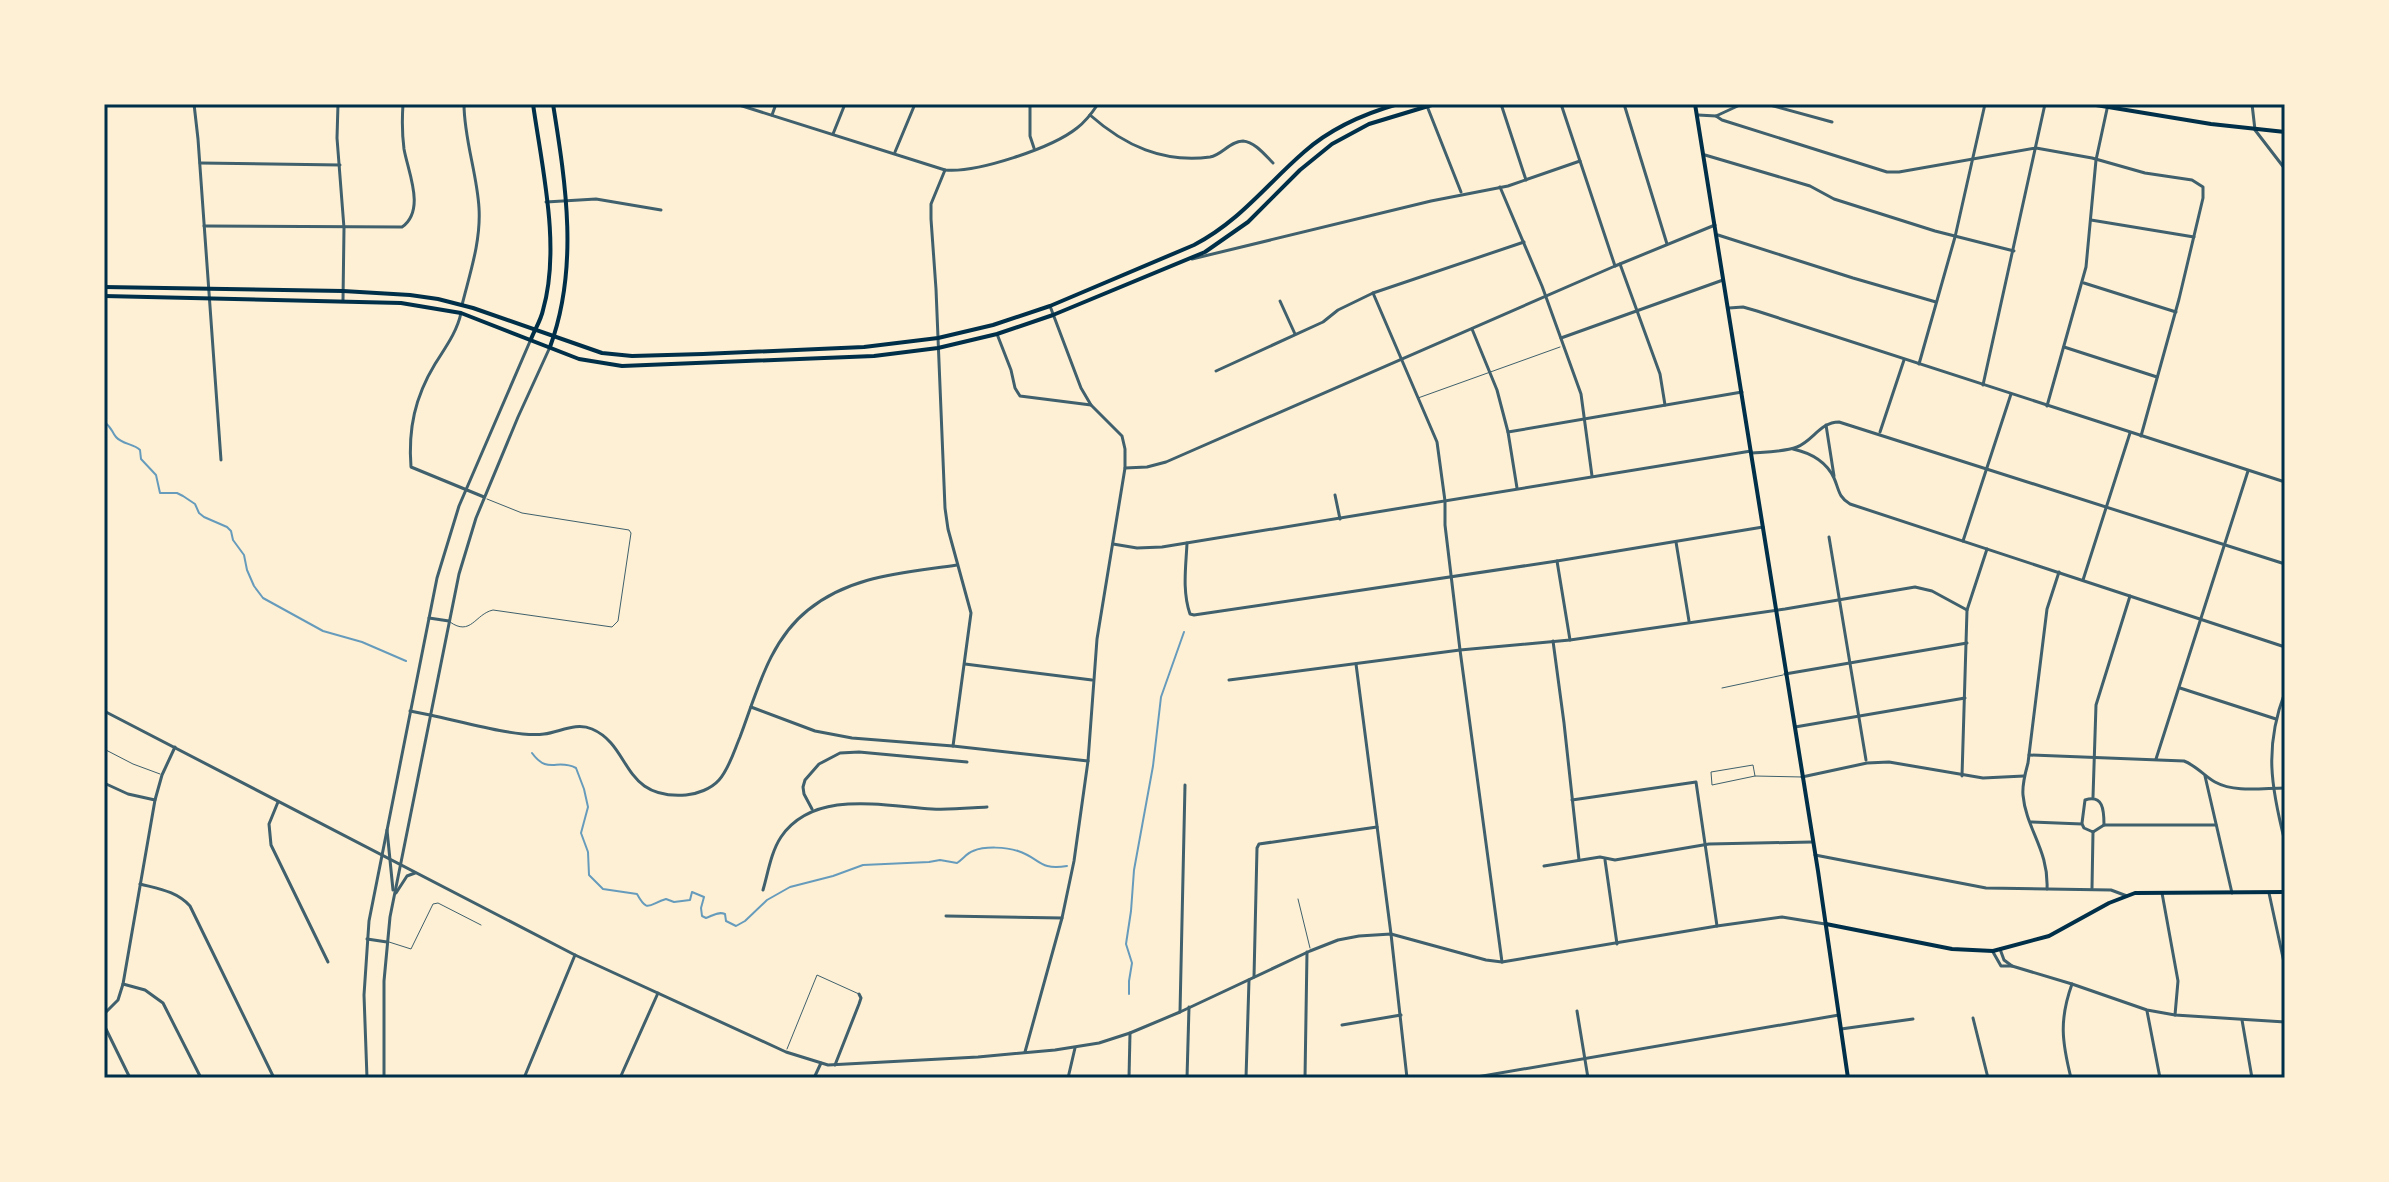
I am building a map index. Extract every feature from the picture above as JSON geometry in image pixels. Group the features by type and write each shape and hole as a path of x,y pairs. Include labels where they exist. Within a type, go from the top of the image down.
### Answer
{"main road":[{"path":"531,339 544,308 550,250 533,104"},
{"path":"550,347 567,280 568,232 553,104"},
{"path":"104,287 410,295 462,305 602,353 632,356 864,347 938,338 993,325 1050,306 1207,239 1244,211 1316,142 1347,122 1398,104"},
{"path":"104,296 401,303 461,313 591,362 636,367 874,356 938,348 997,334 1053,315 1205,252 1238,229 1332,144 1372,123 1435,104"},
{"path":"1695,104 1848,1078"},
{"path":"2090,104 2285,132"},
{"path":"1825,924 1952,949 1993,951 2049,936 2127,896 2285,892"}],"street":[{"path":"194,104 221,460"},
{"path":"338,104 337,138 344,228 343,301"},
{"path":"204,226 395,228 407,225 414,208 404,147 403,104"},
{"path":"462,305 480,225 464,104"},
{"path":"736,104 945,170 975,169 1034,149 1074,131 1098,104"},
{"path":"772,115 776,104"},
{"path":"833,134 845,104"},
{"path":"895,154 915,104"},
{"path":"1030,104 1030,136 1034,149"},
{"path":"1501,104 1526,180"},
{"path":"1561,104 1617,265 1660,374 1665,405"},
{"path":"1624,104 1667,244"},
{"path":"1698,115 1716,116 1742,104"},
{"path":"1766,104 1832,122"},
{"path":"1918,364 1955,237 1985,104"},
{"path":"1983,385 2045,104"},
{"path":"2252,104 2255,130 2285,169"},
{"path":"1426,105 1462,194"},
{"path":"2047,406 2089,255 2096,160 2107,107"},
{"path":"1090,115 1115,134 1165,157 1211,157 1243,141 1256,147 1273,163"},
{"path":"1716,116 1887,172 2036,148 2133,171 2196,181 2203,187 2203,198 2176,312 2141,436"},
{"path":"1704,155 1810,186 1834,199 1955,237 2014,251"},
{"path":"1184,261 1500,187 1580,161"},
{"path":"200,163 340,165"},
{"path":"945,170 931,204 945,508 971,613 953,746"},
{"path":"1500,187 1581,394 1592,476"},
{"path":"546,202 610,200 661,210"},
{"path":"104,213 105,232"},
{"path":"2090,220 2194,237"},
{"path":"1125,468 1166,462 1617,265 1716,225"},
{"path":"1718,235 1936,302"},
{"path":"1216,371 1323,322 1347,305 1373,293 1524,242"},
{"path":"1560,338 1723,280"},
{"path":"2082,282 2176,312"},
{"path":"1373,293 1437,442 1460,650 1502,962"},
{"path":"1280,301 1295,335"},
{"path":"1025,1052 1062,918 1081,822 1092,680 1125,468 1122,436 1091,405 1081,388 1050,306"},
{"path":"1729,308 1750,309 2285,482"},
{"path":"461,313 458,325 420,393 411,423 411,467 484,498"},
{"path":"1472,329 1490,371 1508,432 1517,488"},
{"path":"997,334 1020,396 1091,405"},
{"path":"367,1078 364,995 367,939 429,618 445,547 465,490 531,339"},
{"path":"384,1078 384,981 393,896 465,549 550,347"},
{"path":"2064,347 2157,377"},
{"path":"1879,434 1904,360"},
{"path":"1508,432 1742,392"},
{"path":"1963,541 2011,394"},
{"path":"1113,544 1149,548 1187,543 1592,476 1751,452 1793,449 1826,425 1839,422 2285,564"},
{"path":"1826,425 1834,478 1840,496 1850,504 2285,647"},
{"path":"2083,580 2130,433"},
{"path":"1793,449 1817,458 1834,478"},
{"path":"2156,759 2248,471"},
{"path":"1335,495 1340,519"},
{"path":"1187,543 1185,574 1191,615 1763,527"},
{"path":"1829,537 1866,760"},
{"path":"1676,542 1689,623"},
{"path":"1962,776 1967,610 1987,549"},
{"path":"1557,561 1570,640"},
{"path":"410,711 533,735 574,727 589,728 608,740 630,773 645,787 656,792 684,795 704,790 718,780 728,765 767,665 778,644 797,620 841,588 869,578 957,565"},
{"path":"2047,889 2047,865 2023,796 2047,609 2059,572"},
{"path":"1229,680 1460,650 1570,640 1919,587 1967,610"},
{"path":"2093,797 2096,705 2130,596"},
{"path":"429,618 449,621"},
{"path":"1553,641 1579,860"},
{"path":"1785,674 1967,643"},
{"path":"964,664 1092,680"},
{"path":"1356,664 1407,1078"},
{"path":"2179,687 2276,719"},
{"path":"2285,692 2276,719 2272,751 2272,788 2285,842"},
{"path":"1794,727 1965,698"},
{"path":"751,707 825,733 852,738 1088,761"},
{"path":"104,711 575,955 786,1052 835,1066 1075,1048 1099,1043 1180,1012 1309,951 1338,940 1370,935 1391,934 1502,962 1789,917 1825,924"},
{"path":"104,1014 118,1000 123,984 155,800 175,747"},
{"path":"813,811 804,794 805,780 819,764 840,753 967,762"},
{"path":"2029,755 2184,761 2228,787 2285,788"},
{"path":"1802,777 1867,763 1889,762 1962,776 2024,776"},
{"path":"2205,776 2232,893"},
{"path":"1572,800 1696,782 1717,926"},
{"path":"104,783 132,796 155,800"},
{"path":"1180,1012 1185,785"},
{"path":"2093,832 2082,824 2085,800 2098,799 2103,807 2104,825"},
{"path":"278,802 269,824 271,845 328,962"},
{"path":"763,890 782,835 813,811 867,804 936,810 987,807"},
{"path":"2031,822 2082,824"},
{"path":"2093,832 2104,825 2216,825"},
{"path":"387,826 393,896"},
{"path":"1246,1078 1259,844 1377,827"},
{"path":"2092,889 2093,832"},
{"path":"1544,866 1600,857 1615,860 1705,845 1812,842"},
{"path":"1815,855 1986,888 2092,889 2118,891 2127,896"},
{"path":"1605,859 1617,944"},
{"path":"393,896 407,876 415,873"},
{"path":"140,884 168,890 190,906 274,1078"},
{"path":"2162,893 2178,981 2175,1015"},
{"path":"2269,893 2285,967"},
{"path":"946,916 1062,918"},
{"path":"367,939 387,942"},
{"path":"2000,949 2004,960 2012,966 2147,1010 2175,1015 2285,1022"},
{"path":"1305,1078 1309,951"},
{"path":"1993,951 1999,964 2012,966"},
{"path":"524,1078 575,955"},
{"path":"123,984 145,990 163,1003 201,1078"},
{"path":"2071,1078 2062,1028 2072,984"},
{"path":"620,1078 658,993"},
{"path":"835,1066 859,1004 859,994"},
{"path":"1187,1078 1189,1007"},
{"path":"2147,1010 2160,1078"},
{"path":"1577,1011 1588,1078"},
{"path":"1342,1025 1401,1015"},
{"path":"1471,1078 1839,1015"},
{"path":"1973,1018 1988,1078"},
{"path":"1841,1029 1913,1019"},
{"path":"2242,1020 2252,1078"},
{"path":"104,1025 130,1078"},
{"path":"1129,1078 1130,1033"},
{"path":"1068,1078 1075,1048"},
{"path":"814,1078 821,1063"}],"lane":[{"path":"1418,398 1563,346"},
{"path":"449,621 462,628 493,610 612,627 618,621 631,533 624,528 522,513 484,498"},
{"path":"1722,688 1785,674"},
{"path":"104,749 162,775"},
{"path":"1755,776 1753,765 1711,772 1712,785 1755,776 1802,777"},
{"path":"1298,899 1309,951"},
{"path":"387,942 411,949 433,904 438,903 481,925"},
{"path":"786,1052 817,975 859,994"}],"waterway":[{"path":"104,422 119,439 140,450 141,459 156,475 160,493 183,496 195,504 204,517 231,531 233,540 244,555 254,586 263,598 323,631 362,642 406,661"},
{"path":"1129,994 1132,963 1126,944 1134,870 1153,766 1161,697 1184,632"},
{"path":"532,753 548,765 576,768 588,807 581,833 588,852 589,875 603,889 637,894 647,906 666,899 674,902 690,900 692,892 704,897 702,916 706,918 722,913 726,921 736,926 767,900 790,887 863,865 940,860 957,863 973,851 996,848 1018,851 1051,867 1067,866"}]}
